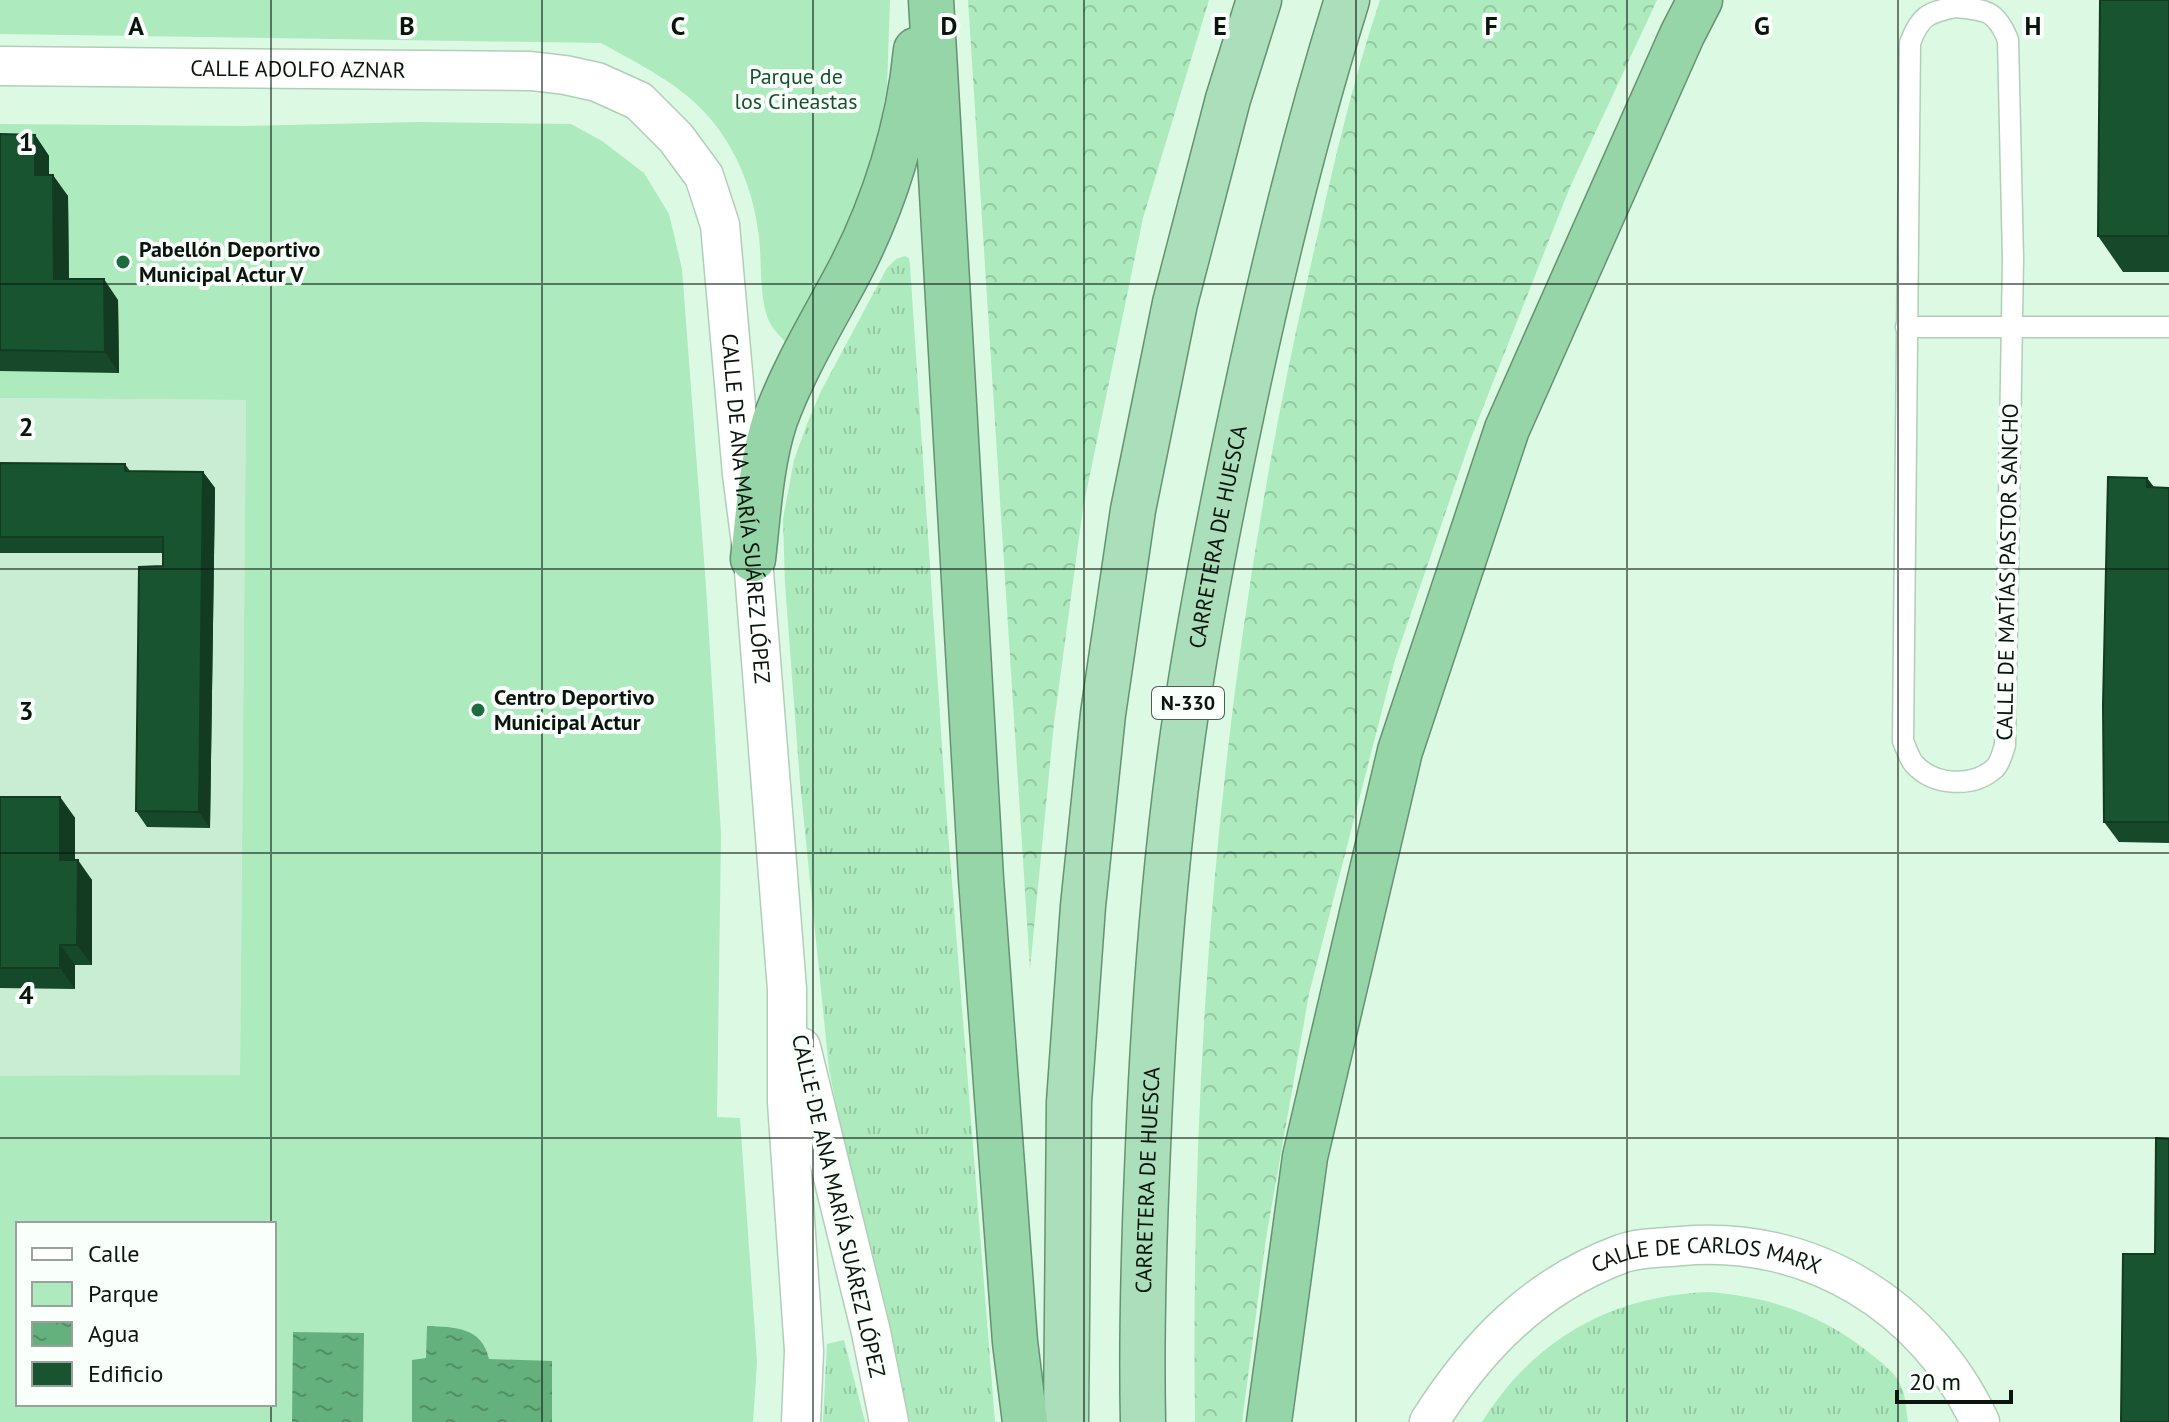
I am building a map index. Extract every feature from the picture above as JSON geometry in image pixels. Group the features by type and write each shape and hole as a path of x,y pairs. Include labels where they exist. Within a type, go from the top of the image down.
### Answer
{"highway":[{"path":"753,559 760,495 774,423 798,363 850,269 880,201 914,75 921,0"},
{"path":"931,0 982,894 1015,1342 1025,1422"},
{"path":"1066,1422 1069,1102 1083,906 1103,714 1133,510 1175,303 1228,99 1259,0"},
{"name":"CARRETERA DE HUESCA","path":"1143,1422 1145,1223 1153,1031 1167,873 1187,707 1227,485 1273,270 1347,0"},
{"path":"1269,1422 1305,1157 1400,751 1507,429 1700,0"}],"street":[{"name":"CALLE ADOLFO AZNAR","path":"0,66 531,71 597,82"},
{"name":"CALLE DE ANA MARÍA SUÁREZ LÓPEZ","path":"597,82 639,101 676,138 704,176 720,225 742,474 753,559 787,989 787,1102 804,1351 801,1422"},
{"name":"CALLE DE ANA MARÍA SUÁREZ LÓPEZ","path":"787,989 871,1332 889,1422"},
{"name":"CALLE DE CARLOS MARX","path":"1429,1422 1469,1363 1514,1316 1564,1282 1624,1253 1700,1244 1755,1247 1808,1262 1857,1283 1895,1310 1925,1339 1964,1392 1980,1422"}],"lane":[{"name":"CALLE DE MATÍAS PASTOR SANCHO","path":"1955,7 1981,10 1995,16 2008,40 2013,258 2011,325 2005,745 1997,766 1977,779 1955,782 1931,777 1913,763 1903,741 1910,43 1918,23 1935,11 1955,7"},
{"path":"1906,327 2169,327"}],"shaded area":[{"path":"0,398 246,400 240,1076 0,1076"}],"green space":[{"name":"Parque de los Cineastas","path":"0,0 890,0 887,87 874,156 852,239 788,345 773,328 766,312 753,204 727,142 707,115 684,93 601,43 0,34"},
{"path":"968,0 1209,0 1143,218 1083,508 1054,723 1030,969"},
{"path":"1380,0 1657,0 1570,187 1471,438 1395,660 1309,994 1266,1238 1242,1422 1195,1422 1195,1278 1206,988 1234,700 1254,557 1279,415 1333,170"},
{"name":"Centro Deportivo Municipal Actur","path":"0,124 571,124 602,141 644,173 669,214 682,269 721,834 717,1117 740,1118 757,1362 753,1422 0,1422 0,1076 240,1075 246,400 0,398"},
{"path":"909,258 910,265 946,807 995,1422 906,1422 853,1193 829,1069 800,782 783,519 794,460 821,391 887,268 896,259"},
{"path":"1709,1292 1754,1298 1796,1310 1854,1341 1896,1377 1904,1394 1908,1422 1482,1422 1526,1367 1551,1345 1579,1327 1640,1302"},
{"path":"844,1340 865,1422 823,1422 827,1344"}],"water":[{"path":"427,1326 457,1328 474,1335 485,1348 489,1359 552,1361 552,1422 412,1422 412,1360 426,1358"},
{"path":"293,1332 364,1333 363,1422 292,1422"}],"building":[{"path":"2100,0 2169,0 2169,236 2098,236"},
{"path":"0,134 35,135 35,175 53,175 54,279 104,279 105,352 0,350"},
{"path":"0,463 125,464 125,471 203,472 199,812 136,811 139,567 163,566 163,537 0,537"},
{"path":"2108,477 2147,478 2147,487 2169,488 2169,822 2104,822"},
{"path":"0,797 60,797 60,860 78,860 77,945 60,945 60,968 0,968"},
{"path":"2156,1138 2169,1139 2169,1422 2121,1422 2123,1254 2155,1254"}],"place":[{"name":"Pabellón Deportivo Municipal Actur V","path":"123,262"},
{"name":"Centro Deportivo Municipal Actur","path":"478,710"}]}
